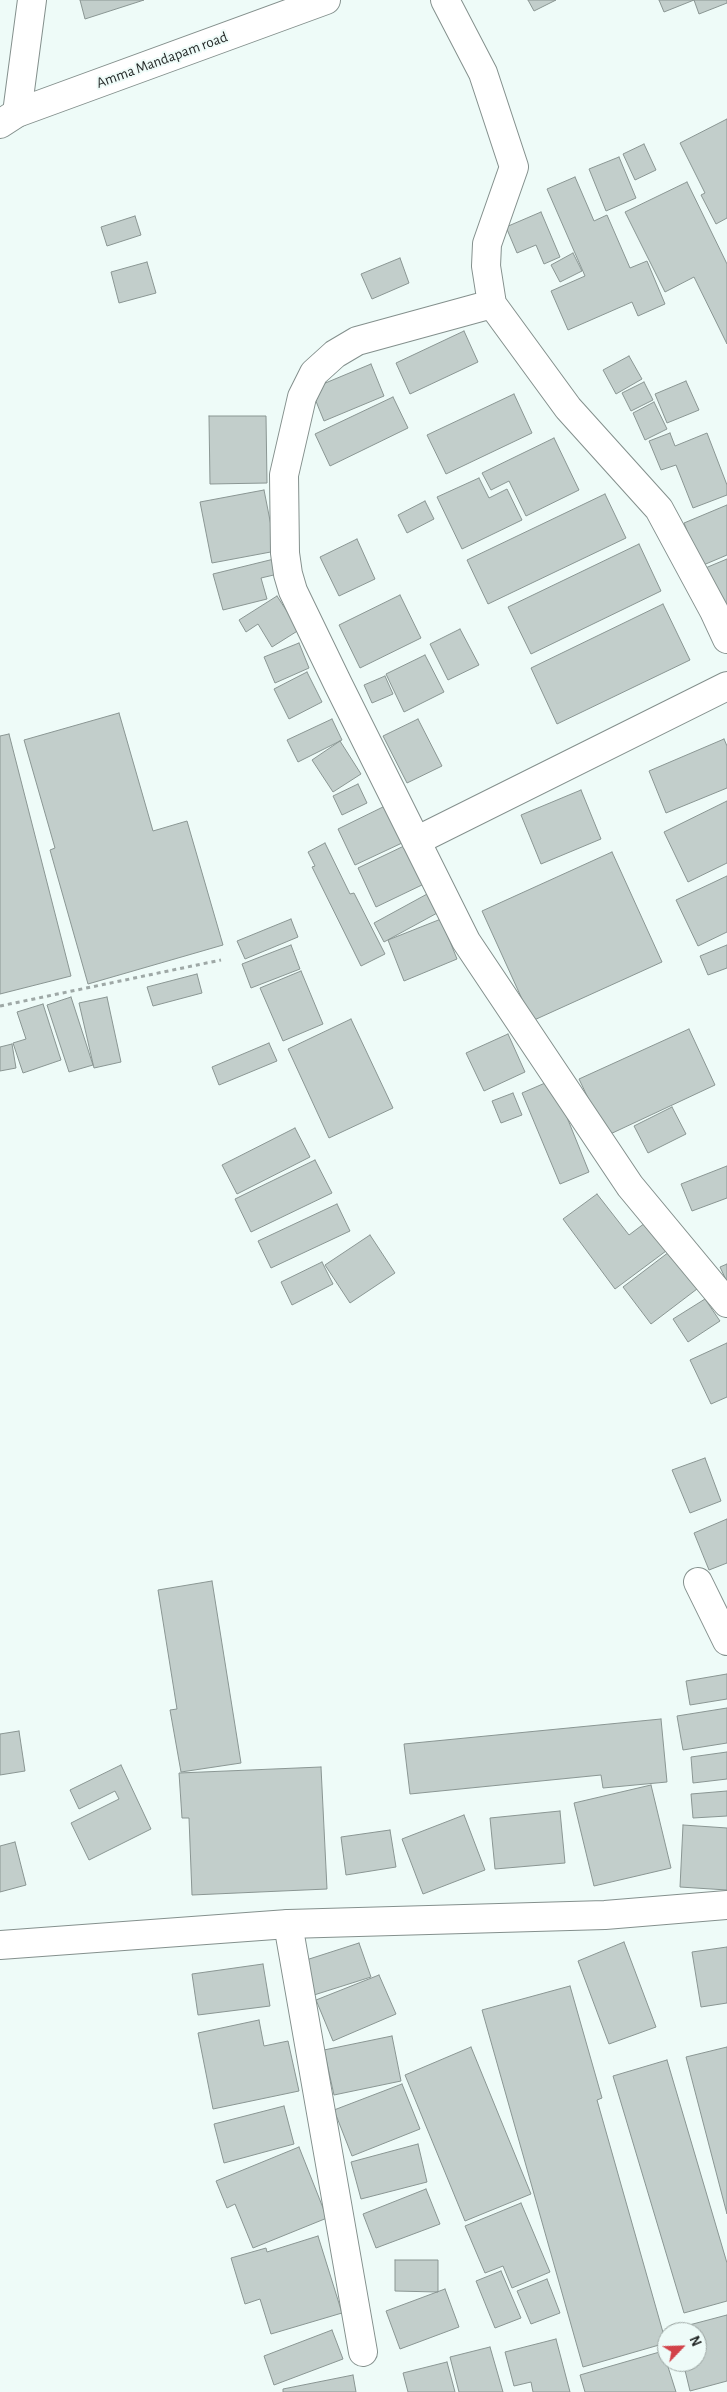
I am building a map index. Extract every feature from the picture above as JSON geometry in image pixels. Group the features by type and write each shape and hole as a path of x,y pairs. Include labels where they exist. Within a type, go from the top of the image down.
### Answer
{"street":[{"path":"8,118 32,0"},
{"name":"Amma Mandapam road","path":"8,118 326,0"},
{"path":"445,0 483,73 514,167 487,244 486,266 492,304 568,408 659,509 727,639"},
{"path":"492,304 375,334 346,346 314,373 306,387 284,475 285,553 293,591 466,941 619,1170 727,1303"},
{"path":"416,842 727,686"},
{"path":"698,1582 727,1641"},
{"path":"0,1944 288,1924 605,1915 727,1905"},
{"path":"288,1924 363,2352"}],"path":[{"path":"0,1006 221,960"}],"building":[{"path":"80,0 144,0 85,19"},
{"path":"528,0 556,0 534,11"},
{"path":"659,0 694,0 664,12"},
{"path":"694,0 727,0 727,3 699,14"},
{"path":"727,119 727,218 716,224 701,195 705,193 680,143"},
{"path":"644,144 656,170 635,180 623,154"},
{"path":"619,157 636,198 606,211 589,169"},
{"path":"575,177 594,221 607,215 630,268 647,261 665,304 638,316 632,302 568,330 551,291 585,276 547,189"},
{"path":"687,182 727,264 727,344 694,277 665,292 625,212"},
{"path":"541,212 560,257 544,264 536,245 517,253 506,227"},
{"path":"135,216 141,235 107,246 101,227"},
{"path":"573,253 582,271 560,282 551,265"},
{"path":"400,258 409,283 372,299 361,274"},
{"path":"147,262 156,293 119,303 111,272"},
{"path":"464,331 478,362 410,394 396,363"},
{"path":"629,356 642,379 616,394 603,370"},
{"path":"371,364 384,396 324,421 311,389"},
{"path":"686,381 699,410 667,423 655,394"},
{"path":"644,382 653,400 631,411 622,393"},
{"path":"514,394 532,433 446,474 427,435"},
{"path":"393,397 408,428 330,466 315,434"},
{"path":"654,402 667,429 645,440 633,413"},
{"path":"209,416 266,416 267,483 210,484"},
{"path":"670,433 675,446 707,433 727,485 727,495 693,508 676,465 661,470 649,441"},
{"path":"554,438 579,490 526,516 509,481 491,490 482,473"},
{"path":"479,478 489,498 507,489 522,520 462,549 437,497"},
{"path":"264,490 276,551 212,563 200,502"},
{"path":"605,494 626,538 488,604 467,560"},
{"path":"425,501 434,519 407,533 398,515"},
{"path":"727,505 727,555 701,566 684,523"},
{"path":"357,539 375,579 339,596 320,557"},
{"path":"639,544 661,591 531,654 508,607"},
{"path":"274,559 278,574 261,578 267,599 223,610 213,574"},
{"path":"727,559 727,626 703,569"},
{"path":"400,595 421,638 360,668 339,625"},
{"path":"277,596 299,630 272,647 258,624 246,632 239,620"},
{"path":"663,604 690,660 557,724 531,668"},
{"path":"460,629 479,665 448,680 430,644"},
{"path":"299,643 309,668 275,683 264,657"},
{"path":"425,655 444,692 404,712 386,674"},
{"path":"307,672 322,702 289,719 274,689"},
{"path":"385,676 393,694 372,703 364,685"},
{"path":"119,713 153,831 187,821 223,945 88,984 50,850 55,848 24,740"},
{"path":"332,719 342,740 298,762 287,740"},
{"path":"418,719 442,766 407,783 383,736"},
{"path":"9,734 71,976 0,994 0,736"},
{"path":"724,739 727,746 727,788 666,813 649,771"},
{"path":"340,741 361,774 333,792 312,760"},
{"path":"358,784 367,803 342,815 333,796"},
{"path":"581,790 601,839 541,864 521,815"},
{"path":"727,801 727,863 688,882 664,832"},
{"path":"385,806 402,843 355,865 338,829"},
{"path":"325,843 350,894 354,893 385,954 361,966 312,867 315,866 308,852"},
{"path":"406,845 424,884 376,907 358,868"},
{"path":"612,852 662,962 532,1021 482,911"},
{"path":"727,876 727,932 698,946 676,900"},
{"path":"429,893 439,912 384,942 374,923"},
{"path":"291,919 298,937 245,959 237,941"},
{"path":"441,919 457,959 404,981 388,940"},
{"path":"291,945 300,969 251,988 242,964"},
{"path":"727,945 727,968 708,975 700,956"},
{"path":"301,971 323,1024 283,1041 260,988"},
{"path":"197,974 202,993 153,1006 147,987"},
{"path":"71,997 93,1065 69,1072 47,1005"},
{"path":"107,997 121,1062 94,1068 79,1003"},
{"path":"43,1004 61,1060 23,1073 13,1043 26,1039 17,1012"},
{"path":"351,1019 393,1108 329,1138 288,1049"},
{"path":"689,1029 715,1085 606,1136 579,1079"},
{"path":"508,1034 525,1072 484,1091 466,1053"},
{"path":"269,1043 277,1061 219,1085 212,1067"},
{"path":"12,1044 16,1068 0,1071 0,1047"},
{"path":"552,1080 589,1172 560,1184 522,1093"},
{"path":"513,1093 522,1115 501,1123 492,1101"},
{"path":"672,1107 686,1134 648,1153 634,1126"},
{"path":"295,1128 310,1157 237,1194 222,1165"},
{"path":"315,1160 332,1193 251,1232 235,1199"},
{"path":"727,1166 727,1198 692,1211 681,1184"},
{"path":"597,1194 629,1235 645,1223 666,1251 615,1289 563,1219"},
{"path":"337,1204 350,1231 271,1268 258,1241"},
{"path":"370,1235 395,1273 350,1303 325,1265"},
{"path":"669,1252 697,1289 651,1324 623,1287"},
{"path":"322,1262 333,1284 292,1305 281,1282"},
{"path":"727,1264 727,1282 720,1267"},
{"path":"705,1299 720,1321 688,1342 673,1319"},
{"path":"727,1343 727,1397 711,1404 690,1360"},
{"path":"705,1458 721,1501 690,1513 672,1470"},
{"path":"727,1519 727,1563 709,1570 694,1533"},
{"path":"212,1581 241,1763 181,1772 170,1710 177,1709 158,1590"},
{"path":"727,1674 727,1699 690,1705 686,1681"},
{"path":"727,1708 727,1743 683,1750 677,1716"},
{"path":"661,1719 667,1782 603,1788 601,1775 410,1794 404,1744"},
{"path":"19,1731 25,1771 0,1775 0,1734"},
{"path":"727,1752 727,1779 693,1783 691,1757"},
{"path":"121,1765 151,1829 89,1860 71,1823 119,1799 115,1791 79,1809 70,1790"},
{"path":"321,1767 327,1889 192,1895 189,1818 182,1818 179,1773"},
{"path":"651,1785 671,1868 594,1886 574,1803"},
{"path":"727,1791 727,1816 693,1818 691,1794"},
{"path":"560,1811 565,1863 495,1869 490,1818"},
{"path":"464,1815 485,1870 423,1894 402,1839"},
{"path":"683,1825 727,1828 727,1890 680,1887"},
{"path":"390,1830 396,1867 346,1875 341,1837"},
{"path":"15,1842 26,1885 0,1892 0,1846"},
{"path":"624,1942 656,2027 609,2044 578,1961"},
{"path":"359,1943 371,1977 314,1995 303,1961"},
{"path":"727,1947 727,2003 701,2007 692,1952"},
{"path":"263,1964 270,2006 198,2015 192,1974"},
{"path":"379,1975 396,2014 333,2041 316,2000"},
{"path":"570,1986 602,2098 597,2100 660,2322 657,2322 657,2346 583,2367 482,2010"},
{"path":"259,2020 264,2046 288,2041 299,2091 213,2109 198,2033"},
{"path":"392,2036 401,2081 334,2095 324,2050"},
{"path":"471,2047 531,2194 465,2221 405,2075"},
{"path":"727,2047 727,2214 686,2057"},
{"path":"667,2060 727,2263 727,2301 684,2313 613,2076"},
{"path":"402,2084 420,2129 352,2156 334,2110"},
{"path":"284,2106 294,2144 224,2163 214,2124"},
{"path":"418,2144 427,2182 361,2199 351,2162"},
{"path":"299,2147 327,2218 253,2248 235,2204 227,2208 216,2181"},
{"path":"426,2189 440,2224 376,2248 363,2214"},
{"path":"521,2203 550,2272 512,2288 503,2266 485,2273 465,2226"},
{"path":"318,2236 342,2313 271,2334 260,2299 245,2304 231,2258 266,2248 267,2252"},
{"path":"395,2260 438,2260 438,2292 395,2291"},
{"path":"501,2271 521,2318 495,2328 476,2281"},
{"path":"547,2279 560,2313 531,2324 517,2291"},
{"path":"445,2289 459,2327 400,2349 386,2311"},
{"path":"727,2315 727,2381 690,2391 685,2372 707,2372 707,2322 700,2322"},
{"path":"332,2330 343,2359 274,2385 264,2356"},
{"path":"556,2339 570,2392 533,2392 531,2382 514,2386 505,2352"},
{"path":"490,2347 503,2392 459,2392 450,2357"},
{"path":"657,2353 657,2372 670,2372 676,2392 585,2392 580,2375"},
{"path":"447,2362 455,2392 408,2392 403,2373"},
{"path":"353,2375 356,2392 283,2392 283,2389"}]}
